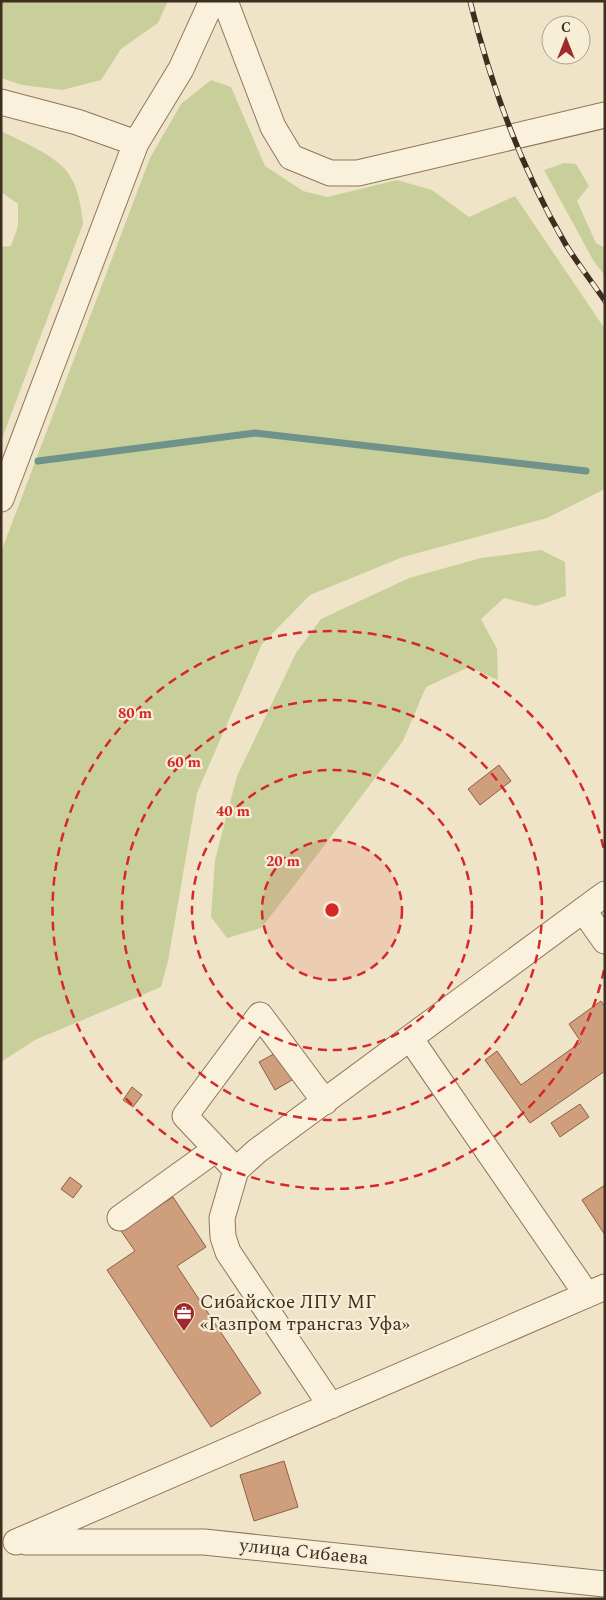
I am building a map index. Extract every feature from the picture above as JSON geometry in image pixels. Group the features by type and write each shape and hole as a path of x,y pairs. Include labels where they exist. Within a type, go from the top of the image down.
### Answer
{"street":[{"path":"1,499 136,144 181,69 212,1"},
{"path":"225,1 272,127 291,158 330,173 358,173 605,115"},
{"path":"1,102 77,122 136,144"},
{"path":"330,1406 228,1252 222,1237 222,1218 236,1170 257,1151 605,894"},
{"path":"583,910 605,941"},
{"path":"236,1170 185,1116 260,1015 325,1102"},
{"path":"9,1543 596,1291 410,1038"},
{"path":"120,1218 216,1149"},
{"name":"улица Сибаева","path":"9,1543 204,1542 605,1584"}],"green space":[{"path":"1,1 168,1 158,23 121,49 101,80 62,90 22,85 1,78"},
{"path":"211,80 231,87 265,166 303,191 327,197 397,180 432,190 469,217 515,196 605,329 605,489 547,518 403,557 310,595 262,644 197,793 168,961 161,987 35,1040 1,1062 1,552 150,158 181,104"},
{"path":"1,131 43,153 65,169 76,188 83,224 1,441 1,247 11,246 18,226 18,204 1,192"},
{"path":"564,163 576,164 589,186 577,201 596,243 605,248 605,276 593,260 544,170"},
{"path":"541,550 565,562 566,596 536,606 504,598 481,619 497,649 498,680 469,667 426,687 403,741 261,928 227,938 211,917 215,860 237,776 296,653 321,619 409,578 481,558"}],"building":[{"path":"499,765 511,781 480,805 468,789"},
{"path":"601,1001 605,1007 605,1071 530,1123 485,1060 497,1051 521,1085 581,1042 569,1024"},
{"path":"281,1050 297,1077 275,1090 259,1062"},
{"path":"132,1087 142,1095 133,1107 123,1100"},
{"path":"580,1104 589,1117 560,1137 551,1123"},
{"path":"70,1177 82,1186 73,1198 61,1189"},
{"path":"605,1185 605,1235 582,1200"},
{"name":"Сибайское ЛПУ МГ «Газпром трансгаз Уфа»","path":"173,1197 206,1247 177,1266 261,1393 211,1427 107,1270 135,1251 121,1231"},
{"path":"284,1461 298,1507 254,1521 240,1475"}],"waterway":[{"path":"38,461 255,433 586,471"}],"railway":[{"path":"470,1 498,96 535,187 566,245 605,301"}],"place":[{"name":"Сибайское ЛПУ МГ «Газпром трансгаз Уфа»","path":"184,1332"}]}
